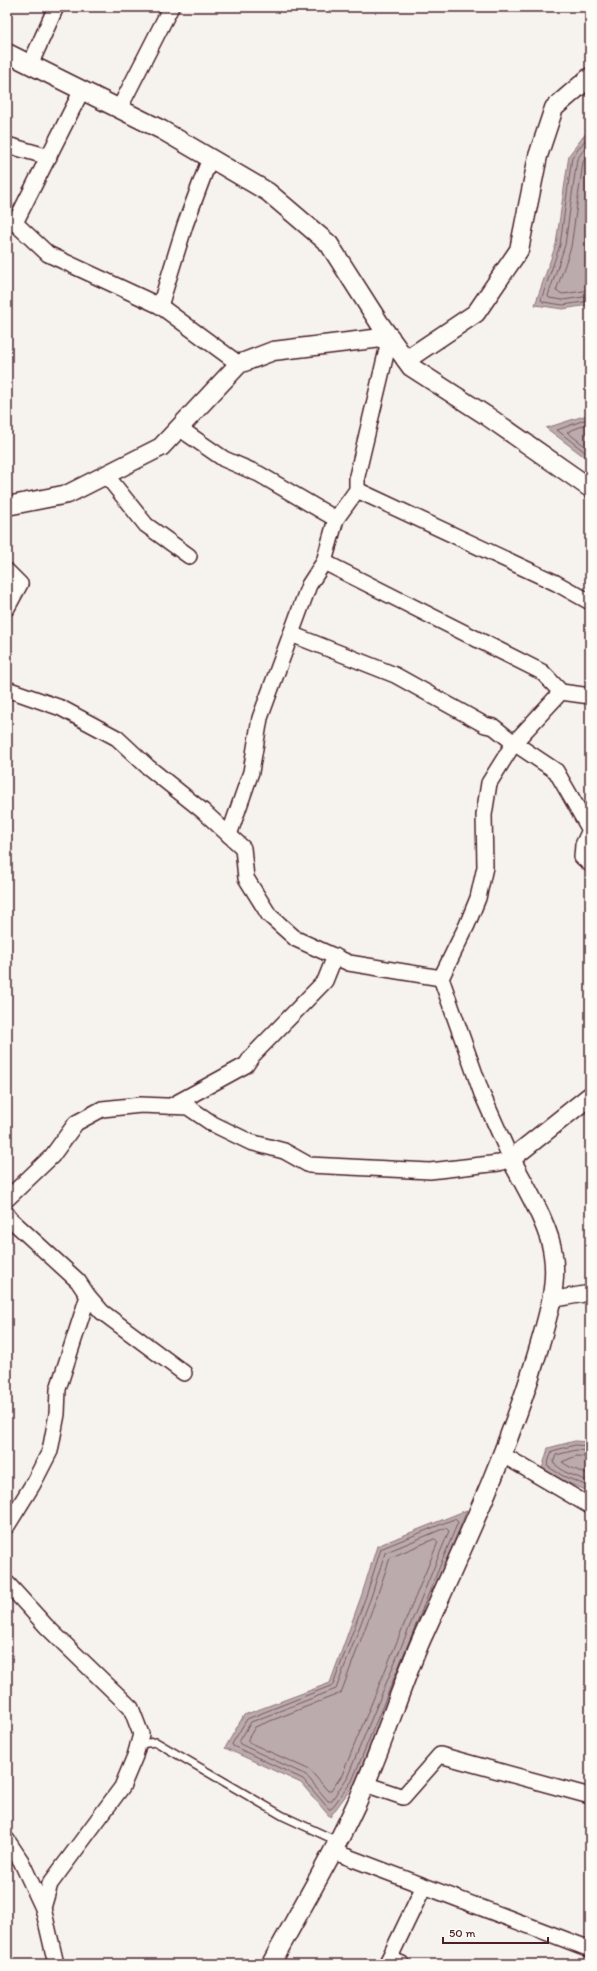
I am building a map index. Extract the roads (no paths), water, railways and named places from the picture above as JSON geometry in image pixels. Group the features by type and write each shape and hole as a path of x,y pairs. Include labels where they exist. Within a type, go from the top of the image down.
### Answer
{"street":[{"path":"30,65 56,7"},
{"path":"119,109 171,7"},
{"path":"7,53 162,130 268,192 329,244 390,338 411,367 486,416 590,488"},
{"path":"406,360 476,314 519,250 538,156 554,108 590,77"},
{"path":"82,90 49,157 11,222 48,254 160,306 239,364"},
{"path":"7,145 49,157"},
{"path":"160,306 185,225 210,158"},
{"path":"7,506 68,494 161,447 239,364 273,351 390,338"},
{"path":"229,835 252,772 260,718 290,634 309,585 324,562 336,519 357,490 357,476 390,338"},
{"path":"179,428 224,458 259,474 336,519"},
{"path":"106,475 146,525 188,556"},
{"path":"357,490 556,583 590,602"},
{"path":"324,562 542,672 561,692 590,696"},
{"path":"7,571 20,584 7,608"},
{"path":"290,634 395,675 485,725 494,727 514,743 556,771 590,830 583,845 582,857 590,864"},
{"path":"7,689 61,708 117,738 148,767 203,811 243,848 246,878 269,915 296,939 349,963 441,978"},
{"path":"271,1964 334,1846 379,1752 408,1670 502,1455 526,1391 545,1326 553,1287 553,1254 542,1221 511,1159 482,1094 441,978 467,926 478,898 485,867 484,815 489,783 514,743 561,692"},
{"path":"170,1106 246,1064 252,1056 326,981 335,956"},
{"path":"7,1199 52,1156 76,1123 102,1109 141,1106 188,1107 213,1124 250,1142 284,1151 309,1165 430,1171 499,1163 511,1159 590,1096"},
{"path":"7,1214 8,1217 78,1280 88,1296 102,1312 184,1373"},
{"path":"550,1300 590,1293"},
{"path":"7,1526 33,1484 50,1451 57,1414 58,1389 88,1296"},
{"path":"502,1455 590,1506"},
{"path":"7,1583 46,1626 131,1708 142,1734 122,1787 50,1884 43,1908"},
{"path":"365,1784 403,1797 440,1756 590,1796"},
{"path":"7,1840 21,1861 43,1908 56,1964"},
{"path":"334,1846 424,1886 590,1949"},
{"path":"392,1962 424,1886"}],"lane":[{"path":"138,1744 156,1742 334,1846"}],"water":[{"path":"590,128 590,294 588,305 563,309 535,305 556,244 569,155"},
{"path":"590,414 590,461 546,428"},
{"path":"575,1441 590,1442 590,1489 588,1491 561,1480 542,1469 548,1448"},
{"path":"467,1510 355,1783 330,1817 301,1783 225,1748 244,1715 330,1683 362,1594 377,1546"}]}
